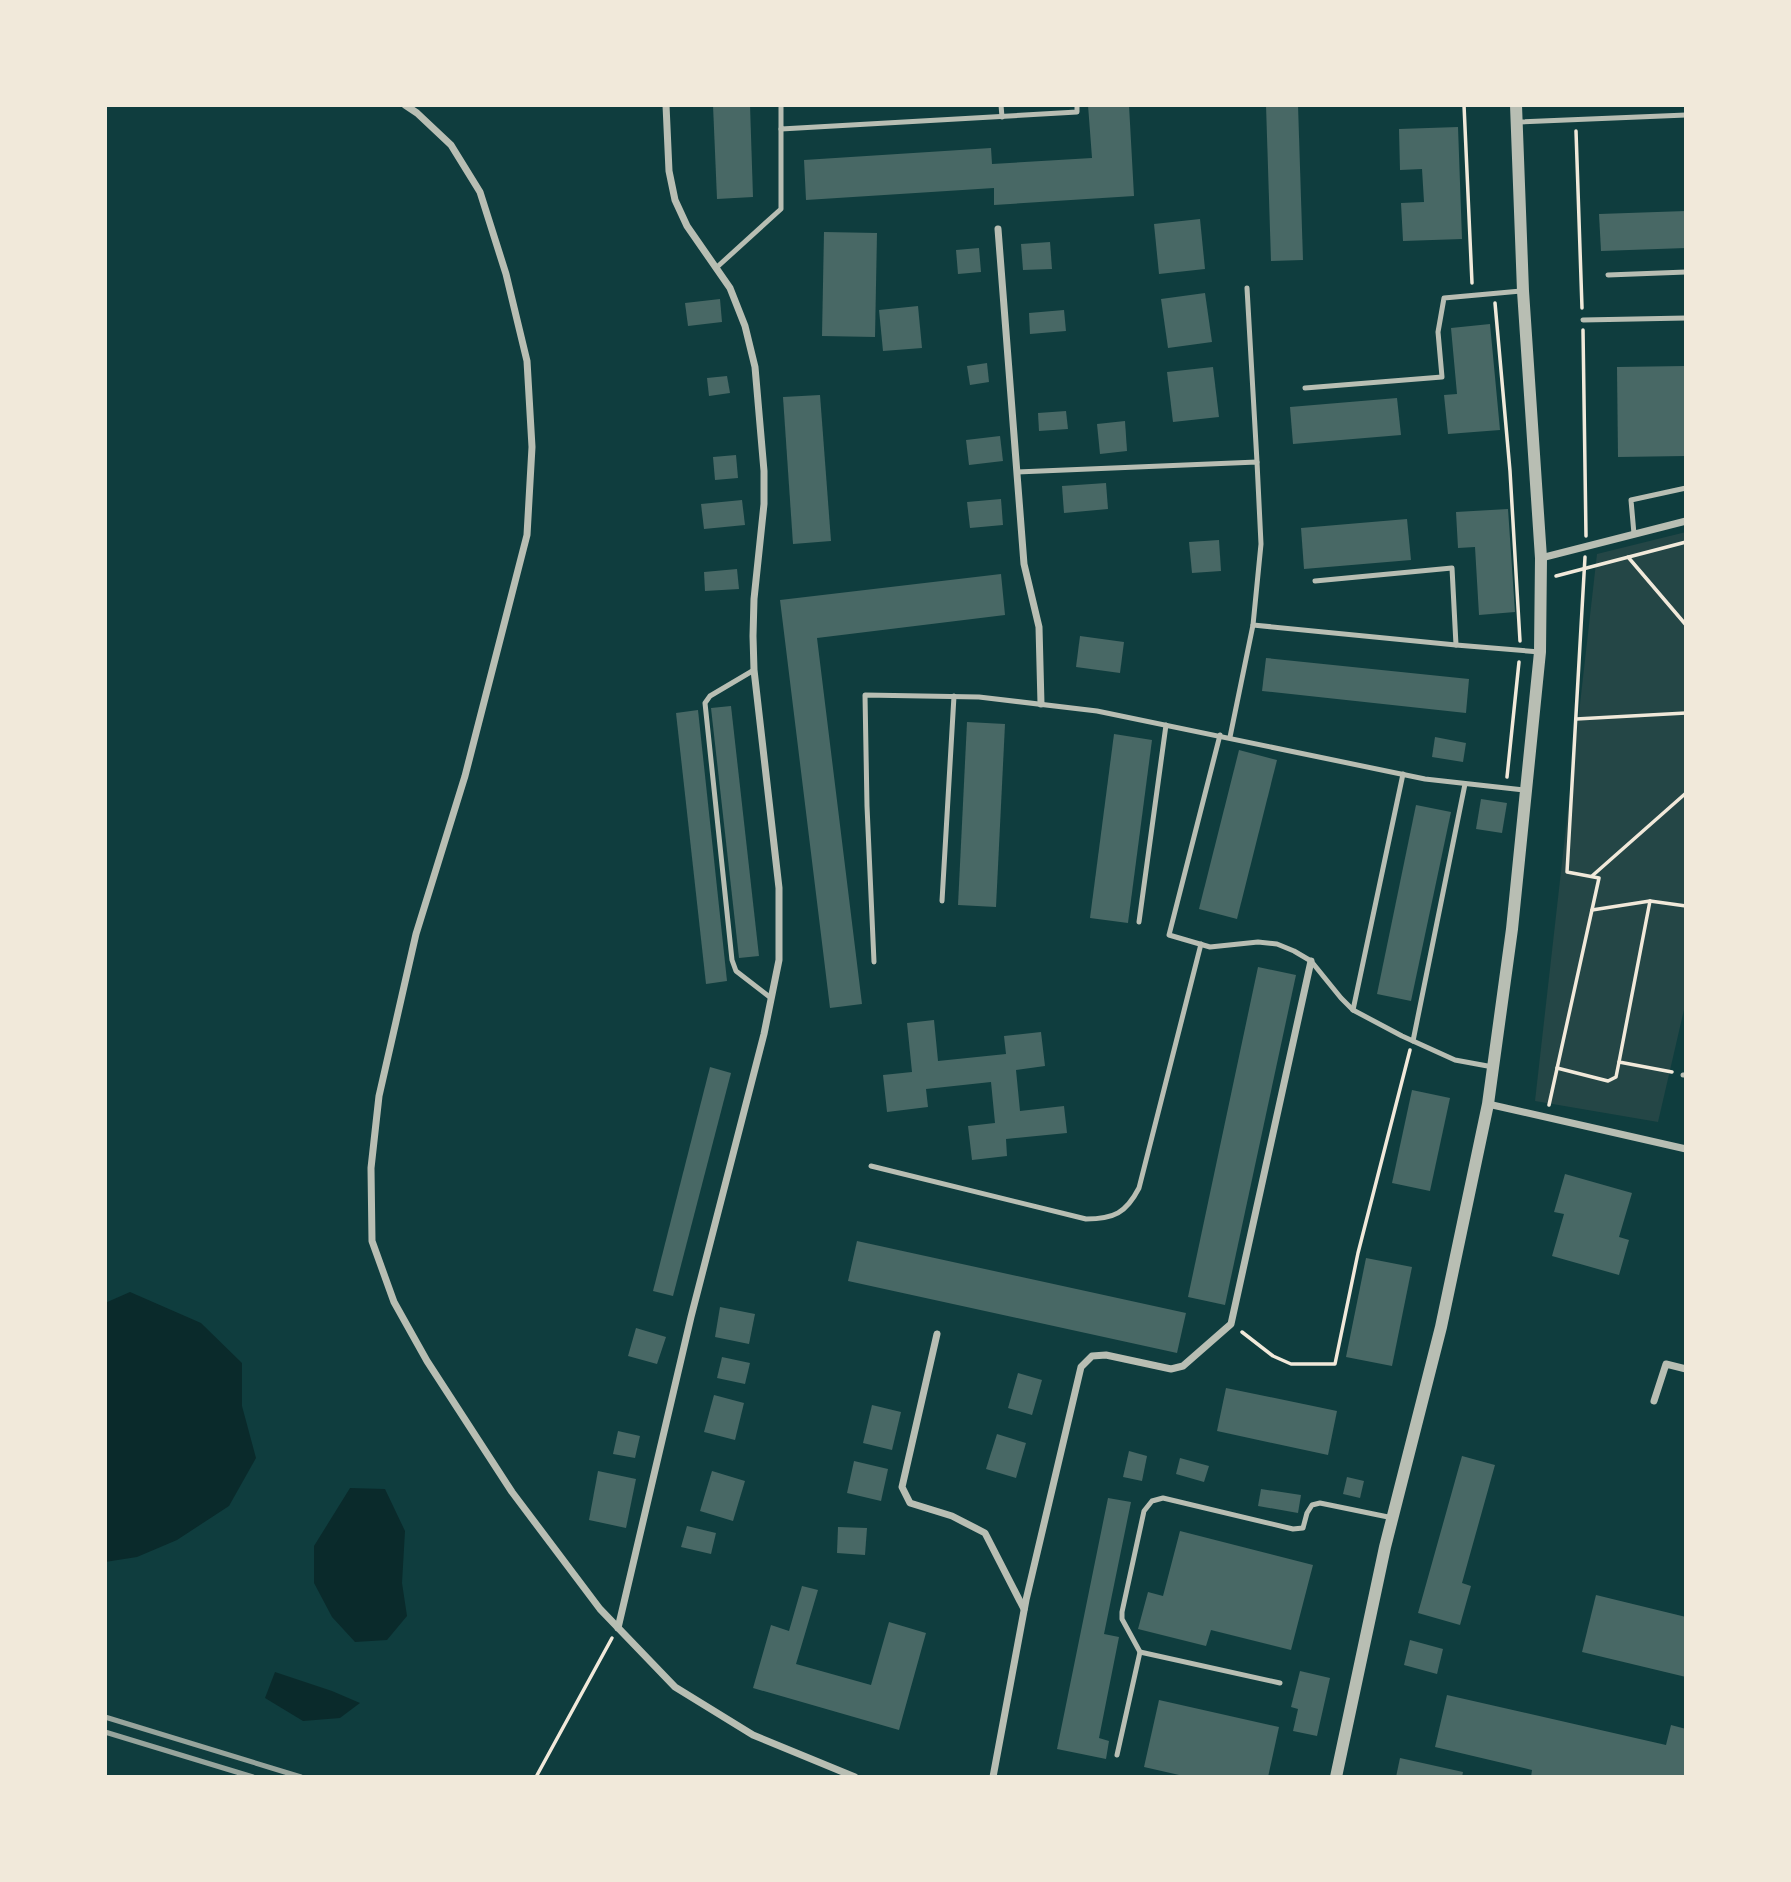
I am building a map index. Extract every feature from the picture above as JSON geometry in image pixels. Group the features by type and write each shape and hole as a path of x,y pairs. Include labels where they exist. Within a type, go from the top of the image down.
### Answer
{"street":[{"path":"405,105 451,145 480,192 506,274 527,361 532,447 527,536 465,776 416,934 379,1096 371,1168 372,1241 394,1302 427,1361 512,1492 600,1609 675,1687 752,1735 855,1777"},
{"path":"618,1628 691,1317 764,1034 779,961 779,888 754,670 754,599 764,505 764,471 755,367 745,326 730,288 687,226 675,200 669,171 666,105"},
{"path":"1336,1777 1393,1518 1441,1327 1488,1104 1512,929 1527,790 1540,652 1541,558 1523,291 1516,105"},
{"path":"998,229 1024,564 1039,627 1041,704"},
{"path":"1541,558 1686,521"},
{"path":"993,1777 1024,1610 1081,1367 1092,1356 1106,1355 1171,1369 1182,1366 1231,1324 1311,961"},
{"path":"1488,1104 1686,1149"},
{"path":"937,1334 902,1487 910,1503 952,1516 985,1533 1024,1610"},
{"path":"1654,1401 1666,1364 1686,1369"}],"lane":[{"path":"716,268 780,209 781,105"},
{"path":"1001,105 1002,117"},
{"path":"781,129 1077,112 1077,105"},
{"path":"1517,122 1686,116"},
{"path":"1608,275 1686,272"},
{"path":"1230,737 1253,625 1261,544 1247,288"},
{"path":"1305,388 1442,377 1438,332 1444,298 1523,291"},
{"path":"1583,320 1686,318"},
{"path":"1017,472 1257,462"},
{"path":"1634,534 1631,500 1686,488"},
{"path":"1315,581 1452,568 1456,645"},
{"path":"1253,625 1540,652"},
{"path":"754,670 710,696 705,703 732,960 736,971 771,998"},
{"path":"874,962 865,695 979,697 1097,711 1404,774 1527,790"},
{"path":"942,901 954,696"},
{"path":"1139,922 1166,724"},
{"path":"1220,735 1169,935 1210,947 1250,942 1277,944 1311,961 1353,1010 1455,1060 1494,1068"},
{"path":"1353,1010 1404,774"},
{"path":"1413,1041 1465,784"},
{"path":"871,1166 1086,1219 1114,1216 1124,1210 1139,1188 1201,944"},
{"path":"1117,1755 1140,1652 1122,1619 1122,1612 1143,1511 1152,1501 1163,1498 1293,1529 1303,1528 1312,1505 1320,1503 1393,1518"},
{"path":"1140,1652 1280,1683"}],"path":[{"path":"1464,105 1473,296"},
{"path":"1546,1117 1599,878 1567,872 1586,546 1583,320 1575,120"},
{"path":"1494,294 1510,471 1521,650 1506,788"},
{"path":"1541,580 1686,542"},
{"path":"1628,557 1686,625"},
{"path":"1576,719 1686,713"},
{"path":"1592,876 1686,793"},
{"path":"1592,910 1650,901 1686,906"},
{"path":"1557,1068 1608,1081 1615,1077 1650,901"},
{"path":"1231,1324 1273,1356 1291,1364 1335,1364 1358,1253 1413,1041"},
{"path":"1619,1062 1685,1075"},
{"path":"536,1777 618,1628"}],"shaded area":[{"path":"1686,532 1686,1001 1658,1122 1535,1101 1597,554"},
{"path":"130,1292 201,1323 242,1363 242,1406 256,1458 229,1506 177,1540 137,1557 105,1562 105,1303"},
{"path":"350,1488 385,1489 405,1531 402,1583 407,1616 387,1640 355,1642 332,1617 314,1583 314,1546"},
{"path":"275,1672 360,1703 340,1718 303,1721 265,1698"}],"building":[{"path":"713,105 750,105 753,197 717,199"},
{"path":"1088,105 1129,105 1134,196 994,205 994,188 806,200 804,160 991,148 992,164 1092,158"},
{"path":"1266,105 1298,105 1303,260 1271,261"},
{"path":"1458,127 1462,239 1403,241 1401,203 1424,202 1422,169 1400,170 1399,129"},
{"path":"1686,211 1686,248 1601,251 1599,214"},
{"path":"1200,219 1205,269 1159,274 1154,224"},
{"path":"824,232 877,233 875,337 822,336"},
{"path":"1050,242 1052,269 1023,270 1021,244"},
{"path":"979,248 981,272 958,274 956,250"},
{"path":"1205,293 1212,342 1168,348 1161,299"},
{"path":"720,299 722,322 688,326 685,303"},
{"path":"918,306 922,348 883,351 879,310"},
{"path":"1064,310 1066,331 1030,334 1029,313"},
{"path":"1490,324 1500,430 1448,434 1444,395 1457,394 1451,328"},
{"path":"987,363 989,382 970,385 967,366"},
{"path":"1686,366 1686,456 1618,457 1617,367"},
{"path":"1213,367 1219,417 1173,422 1167,372"},
{"path":"727,376 730,393 709,396 707,378"},
{"path":"820,395 831,541 793,544 783,397"},
{"path":"1397,398 1401,435 1293,444 1290,407"},
{"path":"1066,411 1068,429 1039,431 1038,413"},
{"path":"1125,421 1127,451 1100,454 1097,424"},
{"path":"1000,436 1003,461 969,465 966,440"},
{"path":"736,455 738,478 715,480 713,457"},
{"path":"1106,483 1108,509 1064,513 1062,486"},
{"path":"1001,499 1003,525 970,528 967,502"},
{"path":"742,500 745,525 704,529 701,504"},
{"path":"1508,509 1515,612 1479,615 1475,547 1458,548 1456,512"},
{"path":"1407,519 1411,560 1304,569 1301,528"},
{"path":"1219,540 1221,571 1192,573 1189,542"},
{"path":"737,569 739,589 705,591 704,572"},
{"path":"1001,574 1005,615 817,638 862,1004 830,1008 780,600"},
{"path":"1080,636 1124,642 1120,673 1076,667"},
{"path":"1266,658 1469,679 1466,713 1262,691"},
{"path":"731,706 759,956 739,958 711,708"},
{"path":"698,710 727,981 706,984 676,713"},
{"path":"967,722 1005,724 996,907 958,905"},
{"path":"1114,734 1152,740 1128,923 1090,918"},
{"path":"1435,737 1466,743 1463,762 1432,757"},
{"path":"1239,750 1277,760 1237,919 1199,909"},
{"path":"1481,799 1507,803 1502,833 1476,829"},
{"path":"1416,805 1451,812 1411,1001 1377,994"},
{"path":"1258,967 1296,975 1225,1305 1188,1297"},
{"path":"934,1020 938,1061 1006,1054 1004,1036 1041,1032 1045,1066 1016,1070 1020,1111 1064,1106 1067,1133 1006,1139 1007,1156 972,1160 968,1126 995,1123 991,1082 926,1089 928,1107 887,1112 883,1075 912,1072 907,1023"},
{"path":"710,1067 731,1073 673,1296 653,1291"},
{"path":"1412,1090 1450,1098 1430,1191 1392,1183"},
{"path":"1565,1174 1632,1193 1619,1237 1629,1240 1619,1275 1552,1256 1564,1214 1554,1212"},
{"path":"857,1241 1186,1313 1177,1353 848,1281"},
{"path":"1366,1258 1412,1267 1392,1366 1346,1357"},
{"path":"720,1307 755,1314 749,1344 715,1337"},
{"path":"636,1328 666,1337 657,1364 628,1356"},
{"path":"722,1357 750,1363 745,1384 717,1378"},
{"path":"1018,1373 1042,1380 1032,1415 1008,1408"},
{"path":"1226,1388 1337,1411 1328,1455 1217,1431"},
{"path":"714,1395 744,1403 735,1440 704,1432"},
{"path":"872,1405 901,1412 892,1450 863,1443"},
{"path":"618,1431 640,1436 635,1458 613,1454"},
{"path":"997,1434 1026,1443 1016,1478 986,1469"},
{"path":"1129,1451 1147,1456 1142,1481 1123,1477"},
{"path":"1462,1456 1495,1465 1462,1583 1471,1586 1460,1625 1418,1613"},
{"path":"1180,1458 1209,1466 1204,1482 1176,1474"},
{"path":"854,1461 888,1469 881,1501 847,1493"},
{"path":"598,1471 636,1479 626,1528 589,1520"},
{"path":"712,1471 745,1481 733,1521 700,1511"},
{"path":"1347,1477 1364,1481 1360,1498 1343,1494"},
{"path":"1261,1489 1301,1495 1298,1513 1258,1506"},
{"path":"1108,1498 1131,1502 1104,1634 1119,1637 1099,1738 1109,1741 1106,1759 1057,1749"},
{"path":"687,1526 716,1533 711,1554 681,1547"},
{"path":"838,1527 867,1528 865,1555 837,1553"},
{"path":"1180,1531 1313,1565 1291,1650 1211,1630 1206,1646 1138,1629 1148,1592 1163,1596"},
{"path":"802,1586 818,1590 796,1664 871,1685 889,1622 926,1633 899,1730 753,1688 771,1625 789,1631"},
{"path":"1596,1595 1686,1617 1686,1677 1582,1652"},
{"path":"1410,1640 1443,1649 1437,1674 1404,1665"},
{"path":"1300,1671 1330,1678 1317,1736 1293,1731 1298,1709 1291,1707"},
{"path":"1447,1695 1666,1745 1671,1725 1686,1729 1686,1777 1531,1777 1532,1770 1435,1747"},
{"path":"1159,1700 1279,1727 1268,1777 1188,1777 1144,1767"},
{"path":"1400,1758 1463,1772 1462,1777 1396,1777"}],"railway":[{"path":"105,1717 301,1777"},
{"path":"105,1732 253,1777"}]}
